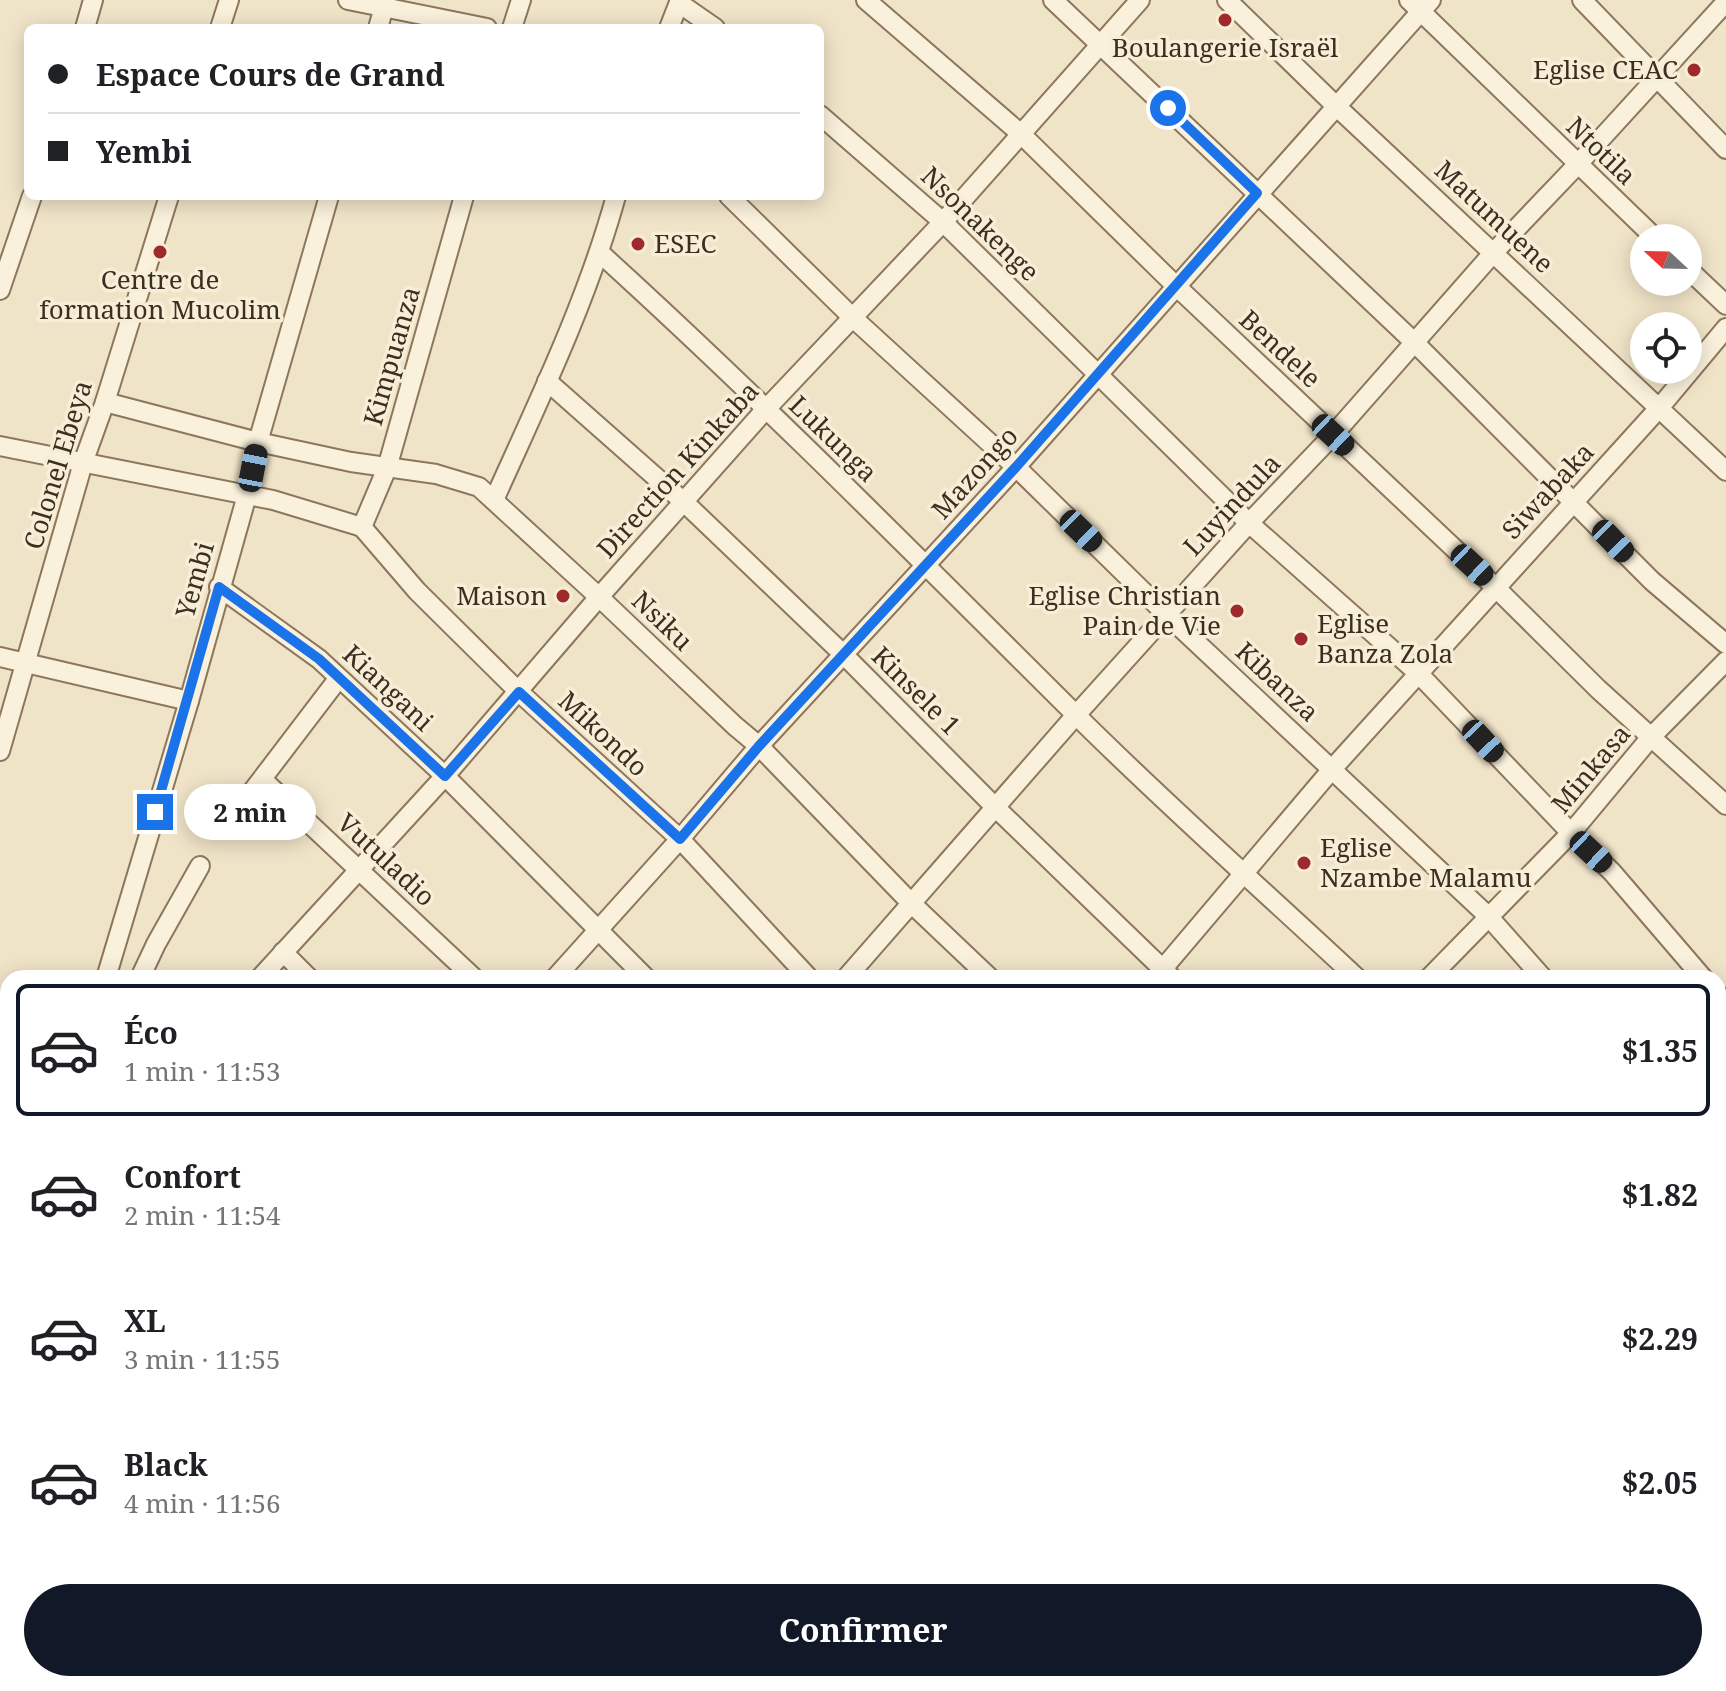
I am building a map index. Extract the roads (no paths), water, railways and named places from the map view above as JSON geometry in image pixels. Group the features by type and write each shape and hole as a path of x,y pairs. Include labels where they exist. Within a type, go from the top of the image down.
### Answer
{"street":[{"path":"86,24 93,0"},
{"path":"221,24 229,0"},
{"path":"348,0 385,4 470,24"},
{"path":"513,24 521,0"},
{"name":"Bendele","path":"866,0 1021,134 1598,689 1726,805"},
{"path":"1053,0 1415,343 1652,581 1726,644"},
{"name":"Direction Kinkaba","path":"267,970 445,776 765,410 943,222 1140,0"},
{"name":"Matumuene","path":"1227,0 1726,471"},
{"path":"1582,0 1726,149"},
{"path":"671,24 680,1 710,24"},
{"name":"Luyindula","path":"853,970 1249,523 1333,435 1494,252 1726,2"},
{"path":"379,24 385,4"},
{"name":"Mazongo","path":"562,970 759,746 1097,376 1336,106 1420,4"},
{"name":"Ntotila","path":"1420,4 1577,165 1640,224"},
{"name":"Nsonakenge","path":"824,118 943,222 1249,523 1418,673 1612,872 1696,970"},
{"path":"0,290 31,200"},
{"name":"Colonel Ebeya","path":"0,751 83,463 168,200"},
{"name":"Yembi","path":"108,970 189,701 247,495 258,442 328,200"},
{"name":"Kimpuanza","path":"362,527 387,468 463,200"},
{"path":"494,500 600,253 615,200"},
{"name":"Kibanza","path":"733,200 852,317 1016,467 1167,615 1488,916 1536,970"},
{"name":"Lukunga","path":"600,253 682,327 927,564 1076,715 1348,970"},
{"path":"1702,282 1726,305"},
{"name":"Siwabaka","path":"1167,970 1243,872 1333,768 1660,407 1726,328"},
{"name":"Kinsele 1","path":"547,381 685,503 843,654 1158,970"},
{"name":"Nsiku","path":"105,402 258,442 387,468 436,474 479,487 759,746 911,903 982,970"},
{"path":"0,446 247,495 303,508 362,527"},
{"name":"Mikondo","path":"362,527 417,591 519,692 680,839 802,970"},
{"name":"Kiangani","path":"219,587 319,659 445,776 638,970"},
{"path":"0,657 189,701"},
{"name":"Minkasa","path":"1437,970 1571,833 1651,737 1726,661"},
{"path":"245,801 338,679"},
{"name":"Vutuladio","path":"263,780 466,970"},
{"path":"144,970 200,866"},
{"path":"283,952 301,970"}],"place":[{"name":"Boulangerie Israël","path":"1225,20"},
{"name":"Eglise CEAC","path":"1694,70"},
{"name":"ESEC","path":"638,244"},
{"name":"Centre de formation Mucolim","path":"160,252"},
{"name":"Maison","path":"563,596"},
{"name":"Eglise Christian Pain de Vie","path":"1237,611"},
{"name":"Eglise Banza Zola","path":"1301,639"},
{"name":"Eglise Nzambe Malamu","path":"1304,863"}]}
